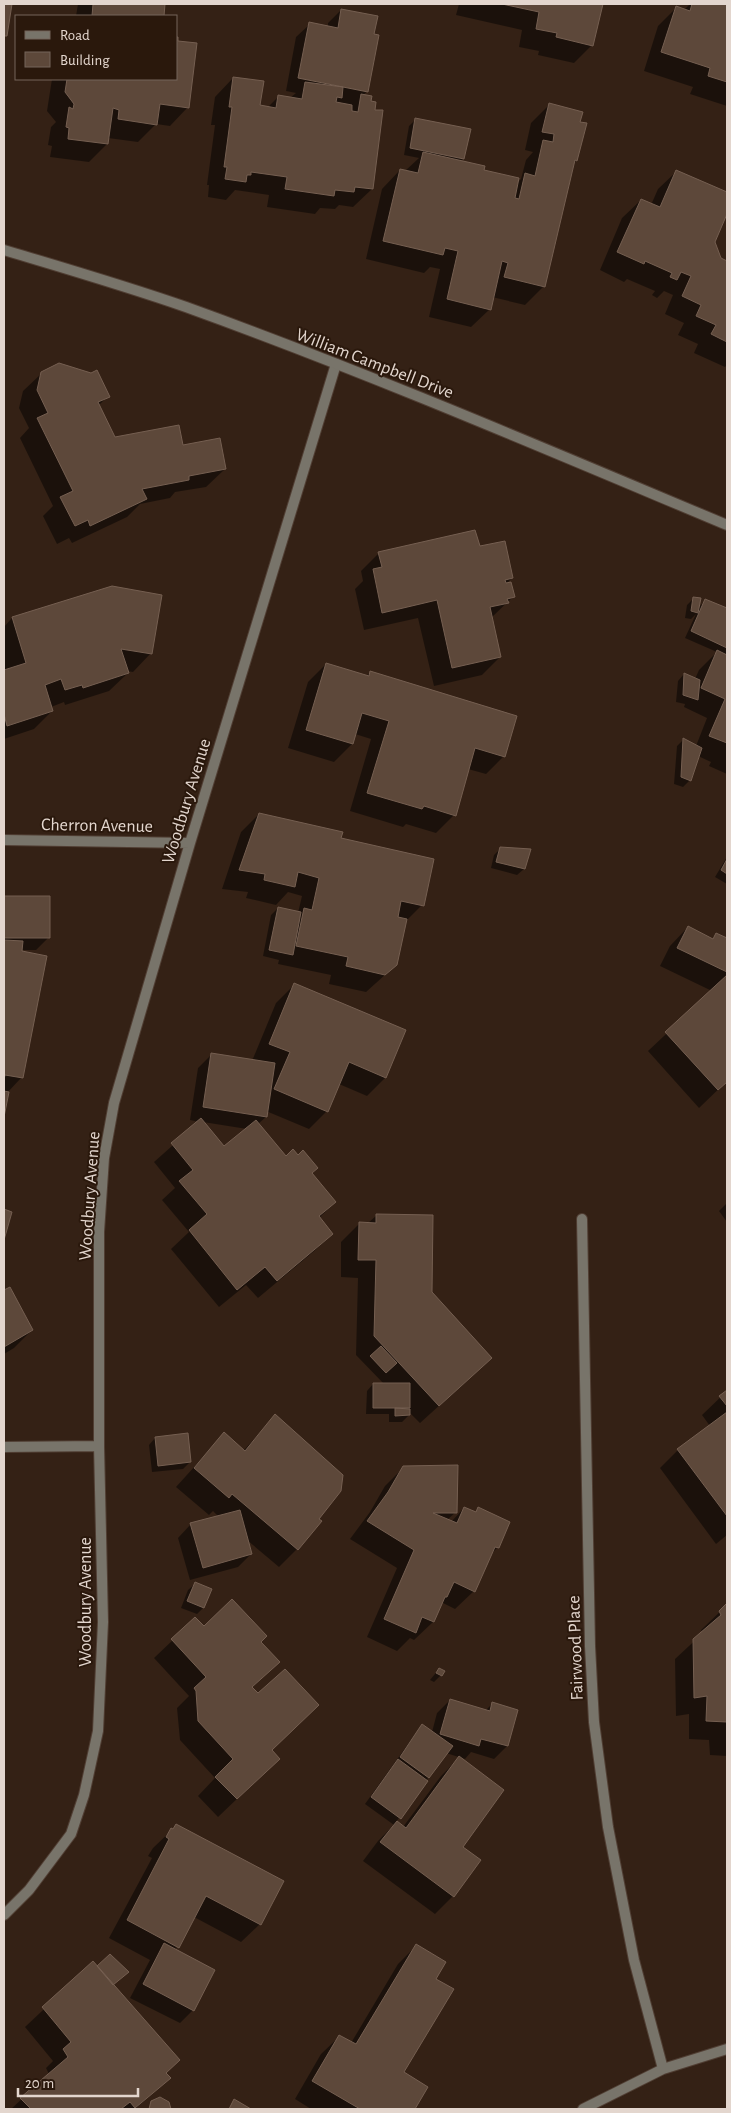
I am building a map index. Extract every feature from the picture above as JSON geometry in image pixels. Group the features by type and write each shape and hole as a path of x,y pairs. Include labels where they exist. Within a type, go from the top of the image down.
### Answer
{"street":[{"name":"William Campbell Drive","path":"4,250 184,307 336,364 555,452 727,525"},
{"name":"Woodbury Avenue","path":"4,1915 29,1890 71,1834 84,1795 98,1731 103,1622 99,1446 100,1232 104,1158 114,1103 190,843 336,364"},
{"name":"Cherron Avenue","path":"4,840 190,843"},
{"name":"Fairwood Place","path":"582,1219 590,1646 594,1722 608,1827 632,1951 663,2069"},
{"path":"4,1447 99,1446"},
{"path":"583,2109 663,2069 727,2049"}],"building":[{"path":"4,4 12,4 7,36 4,36"},
{"path":"93,4 165,4 164,15 92,15"},
{"path":"502,4 603,4 593,46 556,37 557,33 536,29 539,12"},
{"path":"692,4 727,4 727,82 708,76 710,68 661,52 676,6 690,11"},
{"path":"341,9 378,16 374,34 379,35 368,92 298,78 309,22 338,28"},
{"path":"178,41 197,43 189,108 160,104 157,125 118,119 119,110 113,108 108,144 68,139 69,128 66,127 69,107 73,109 74,104 65,92 67,80 178,80"},
{"path":"233,77 264,81 260,105 276,108 278,95 302,99 305,82 343,87 342,98 337,97 336,102 352,105 352,111 358,112 361,94 372,96 371,101 376,102 375,110 383,110 373,189 355,187 354,192 335,190 334,196 285,189 287,177 251,172 251,175 247,175 246,182 225,179 227,167 224,167 232,107 229,107"},
{"path":"549,103 583,112 580,122 587,123 577,161 575,160 545,287 504,277 508,263 502,261 491,310 447,299 458,251 445,248 443,255 383,241 400,169 418,173 423,152 485,166 484,170 519,178 515,198 519,199 525,173 535,176 543,140 553,142 554,134 542,132"},
{"path":"415,118 471,129 464,159 410,148"},
{"path":"676,170 727,192 727,214 715,242 721,258 727,261 727,342 711,334 716,325 696,316 701,305 682,296 691,276 681,272 677,280 670,277 672,273 645,261 644,264 617,252 641,199 660,207"},
{"path":"59,363 91,373 97,370 110,397 98,402 115,437 179,425 183,445 220,438 226,469 189,476 189,480 142,489 147,499 90,526 88,520 75,526 60,497 73,491 37,418 48,413 37,390 41,372"},
{"path":"475,530 480,546 505,541 513,578 505,580 506,583 511,582 515,597 507,599 509,603 490,607 501,657 452,668 437,600 382,613 373,569 382,567 378,552"},
{"path":"112,586 162,595 152,654 121,649 129,673 83,688 82,685 65,690 61,679 45,685 53,711 7,726 4,714 4,670 26,663 12,617"},
{"path":"693,597 701,598 698,613 691,611"},
{"path":"705,599 727,608 727,648 691,631"},
{"path":"717,650 727,655 727,743 709,736 725,699 701,688"},
{"path":"326,663 369,676 370,671 517,716 505,757 475,748 456,816 424,806 422,809 367,793 389,721 362,713 353,744 306,730"},
{"path":"684,673 700,680 698,700 683,695"},
{"path":"683,738 702,748 691,781 681,777"},
{"path":"259,813 343,832 341,838 434,859 424,906 401,901 398,917 407,919 397,965 385,975 346,966 348,957 296,946 304,908 312,910 319,878 298,872 295,887 264,880 265,874 239,870"},
{"path":"500,847 531,849 525,869 496,862"},
{"path":"727,859 727,874 721,870"},
{"path":"4,896 50,896 50,938 4,938"},
{"path":"278,907 301,912 293,955 269,950"},
{"path":"688,926 713,939 716,933 727,938 727,972 677,948"},
{"path":"4,940 23,941 22,951 47,956 23,1078 5,1075 4,1080"},
{"path":"727,975 727,1082 718,1090 665,1032"},
{"path":"294,983 406,1030 386,1078 349,1062 328,1112 274,1089 290,1052 269,1044"},
{"path":"211,1053 275,1063 267,1117 203,1107"},
{"path":"4,1091 9,1092 4,1117"},
{"path":"201,1118 224,1146 256,1120 286,1156 293,1149 298,1155 303,1150 318,1168 312,1173 336,1202 319,1216 333,1234 277,1281 265,1267 237,1290 189,1230 207,1214 179,1181 193,1170 171,1143"},
{"path":"4,1209 12,1212 4,1240"},
{"path":"376,1214 433,1215 432,1292 492,1358 439,1406 374,1336 376,1260 358,1260 359,1222 376,1223"},
{"path":"10,1287 33,1330 4,1347 4,1290"},
{"path":"381,1346 397,1363 386,1373 370,1356"},
{"path":"373,1383 410,1383 410,1408 373,1408"},
{"path":"727,1390 727,1406 719,1396"},
{"path":"395,1408 410,1409 410,1415 395,1416"},
{"path":"727,1412 727,1516 677,1449"},
{"path":"275,1414 343,1475 341,1491 319,1519 322,1521 298,1550 232,1494 229,1498 194,1468 224,1432 245,1451"},
{"path":"188,1433 191,1462 158,1466 155,1437"},
{"path":"458,1465 457,1513 433,1513 457,1523 464,1507 476,1512 478,1507 510,1522 499,1548 495,1547 475,1592 454,1582 434,1622 422,1617 416,1633 384,1619 414,1550 367,1521 388,1492 403,1466"},
{"path":"240,1510 252,1554 203,1568 190,1523"},
{"path":"195,1582 212,1589 204,1608 187,1601"},
{"path":"232,1599 267,1636 261,1642 280,1662 252,1687 258,1693 285,1669 319,1705 272,1750 280,1759 237,1799 215,1777 233,1759 198,1721 196,1691 194,1688 206,1677 171,1639 195,1617 204,1626"},
{"path":"727,1603 727,1722 706,1721 707,1696 694,1698 693,1639 721,1615 719,1611"},
{"path":"439,1668 445,1671 442,1676 436,1673"},
{"path":"450,1699 490,1711 492,1702 518,1710 508,1746 481,1739 479,1746 440,1734"},
{"path":"422,1724 453,1746 429,1778 400,1757"},
{"path":"459,1756 504,1790 463,1847 481,1860 454,1897 380,1842 397,1821 406,1828"},
{"path":"398,1759 428,1781 401,1819 371,1797"},
{"path":"176,1824 284,1881 261,1925 206,1896 179,1948 127,1920 169,1839 166,1837 171,1828 173,1829"},
{"path":"164,1943 215,1970 194,2011 143,1984"},
{"path":"416,1944 446,1962 436,1979 454,1989 404,2072 428,2087 415,2109 360,2109 312,2081 339,2035 356,2044"},
{"path":"110,1954 129,1972 113,1985 97,1966"},
{"path":"93,1961 180,2060 166,2073 171,2078 135,2108 130,2102 121,2109 31,2109 20,2098 68,2057 63,2049 71,2042 42,2007"},
{"path":"160,2097 169,2102 171,2109 149,2109 151,2101"},
{"path":"234,2099 251,2109 229,2109"}]}
